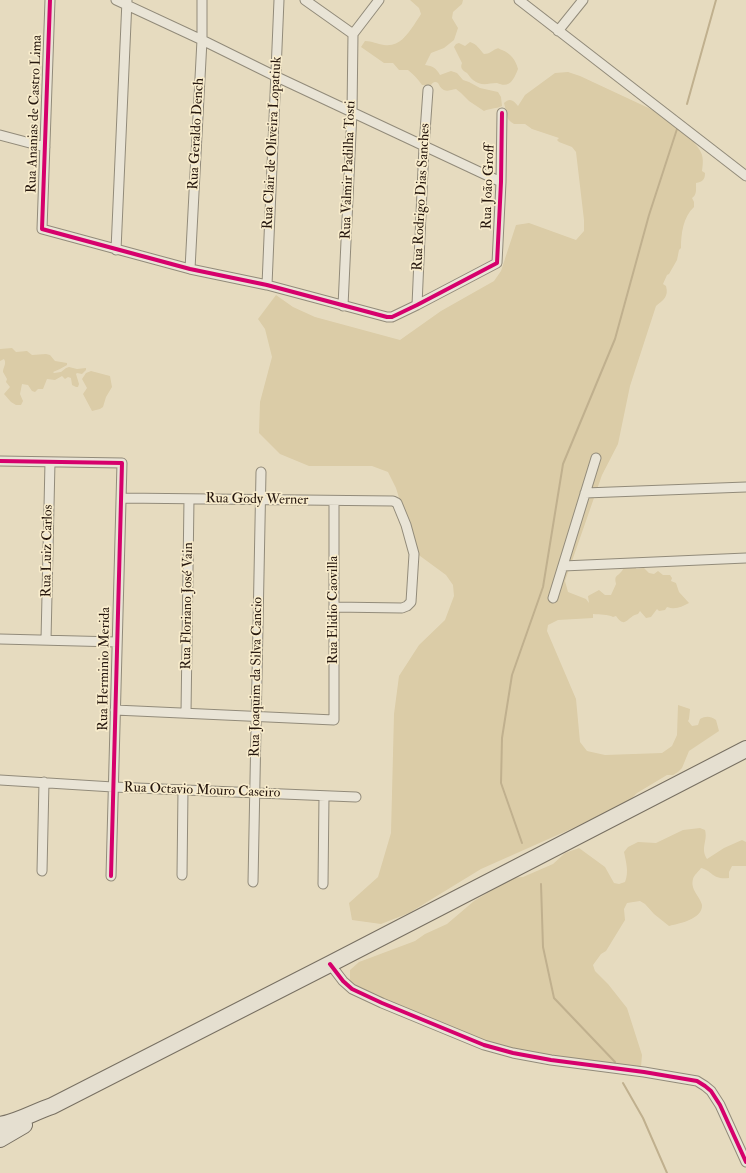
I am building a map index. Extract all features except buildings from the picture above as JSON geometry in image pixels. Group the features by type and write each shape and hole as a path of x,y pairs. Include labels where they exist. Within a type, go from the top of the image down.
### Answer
{"highway":[{"path":"0,1125 9,1123 52,1106 746,749"},
{"path":"0,1139 40,1116 52,1106"}],"street":[{"name":"Rua Ananias de Castro Lima","path":"50,0 42,229 116,250"},
{"path":"116,0 127,2 277,77 501,182"},
{"name":"Rua Geraldo Dench","path":"190,269 202,40 202,0"},
{"name":"Rua Clair de Oliveira Lopatiuk","path":"267,285 277,77 279,0"},
{"path":"305,0 353,34 379,0"},
{"path":"519,0 746,176"},
{"path":"558,31 583,0"},
{"path":"127,2 116,250 190,269 267,285 387,317 392,317 417,305"},
{"name":"Rua Valmir Padilha Tosti","path":"343,306 352,112 353,34"},
{"name":"Rua Rodrigo Dias Sanches","path":"417,305 428,90"},
{"name":"Rua João Groff","path":"417,305 497,263 501,182 502,113"},
{"path":"0,135 45,147"},
{"path":"554,598 596,458"},
{"path":"0,461 50,462"},
{"name":"Rua Herminio Merida","path":"50,462 122,462 111,876"},
{"name":"Rua Luiz Carlos","path":"46,640 50,462"},
{"name":"Rua Joaquim da Silva Cancio","path":"253,882 261,472"},
{"path":"585,494 746,487"},
{"name":"Rua Gody Werner","path":"121,498 393,501 397,503 414,554 411,602 402,608 334,607"},
{"name":"Rua Floriano José Vain","path":"186,713 190,499"},
{"name":"Rua Elidio Caovilla","path":"256,716 334,720 334,501"},
{"path":"563,566 746,558"},
{"path":"0,639 117,642"},
{"path":"116,710 256,716"},
{"name":"Rua Octavio Mouro Caseiro","path":"0,780 113,787 356,797"},
{"path":"42,871 44,782"},
{"path":"182,875 183,790"},
{"path":"323,884 324,796"},
{"path":"330,964 343,981 352,989 484,1045 513,1053 551,1060 644,1072 697,1081 711,1091 720,1105 746,1162"}],"shaded area":[{"path":"410,0 463,0 462,4 453,12 452,18 458,28 454,40 444,48 431,53 425,65 434,68 440,75 451,71 457,73 463,80 480,88 498,92 501,97 502,106 484,111 469,101 456,89 448,91 444,90 436,82 431,85 422,85 408,70 399,70 393,63 384,63 361,47 365,41 389,45 402,40 421,14 419,8"},
{"path":"470,42 476,45 484,54 498,48 510,55 516,63 518,69 511,82 505,85 497,83 482,84 471,78 462,69 462,63 454,47 459,43 465,46"},
{"path":"568,72 580,76 655,111 690,137 701,152 703,160 702,171 705,173 703,180 696,183 695,194 692,198 694,207 690,211 685,221 681,237 681,248 679,250 677,260 663,284 666,286 667,293 663,300 656,306 630,386 618,444 602,475 565,581 568,592 586,599 589,603 588,596 599,590 605,595 611,595 616,584 616,576 624,567 636,567 636,569 644,568 649,573 654,574 658,571 663,575 670,575 672,578 671,581 676,583 679,592 689,603 676,608 667,607 665,610 659,611 657,609 651,617 646,618 640,611 638,614 624,622 619,620 616,616 613,617 593,614 593,618 558,620 548,625 547,631 576,699 580,742 587,751 605,755 662,753 672,746 677,735 678,705 690,709 688,721 692,726 698,725 700,719 710,717 716,720 719,731 689,751 682,768 678,772 673,775 667,775 637,793 629,801 580,825 481,869 409,913 381,924 352,920 349,903 378,877 391,833 394,714 399,676 419,645 445,620 454,596 453,585 446,575 416,553 396,488 388,472 372,466 309,466 280,454 259,433 260,402 272,357 265,329 258,319 276,295 293,307 315,317 400,340 441,311 494,281 501,271 516,225 529,223 576,240 584,231 584,220 576,152 572,147 559,142 557,140 559,138 532,129 525,124 514,124 511,122 508,119 504,103 510,100 518,106 525,95 555,73"},
{"path":"12,348 16,352 27,351 32,355 50,355 55,361 67,363 67,365 53,372 54,373 61,372 69,367 77,369 86,368 86,370 82,374 76,374 79,384 78,387 72,385 71,378 68,377 65,379 62,376 55,380 47,379 43,389 38,389 35,392 32,391 28,385 22,384 20,394 23,401 21,405 16,405 4,394 10,387 6,382 7,379 3,372 5,361 4,359 0,361 0,349"},
{"path":"91,371 110,376 112,387 106,397 103,407 92,411 83,394 87,388 82,379 86,373"},
{"path":"700,828 705,830 706,834 704,851 707,859 724,848 742,840 746,842 746,866 732,866 729,872 729,878 716,877 705,869 701,868 694,876 692,883 702,905 701,910 699,914 684,922 669,926 640,901 627,903 624,909 625,920 606,951 601,954 593,965 595,971 608,984 627,1008 642,1055 641,1067 630,1068 605,1066 494,1045 370,995 350,982 350,970 359,962 415,941 425,934 447,924 474,901 494,889 501,879 523,877 553,864 565,853 579,848 605,867 614,883 619,884 625,882 627,874 624,852 628,847 638,842 656,843 683,830"}],"waterway":[{"path":"687,104 716,0"},
{"path":"522,843 501,783 502,738 512,675 543,587 563,464 615,339 649,215 677,129"},
{"path":"541,884 543,947 554,998 615,1062"},
{"path":"623,1083 643,1118 667,1173"}],"cycle path":[{"path":"50,0 42,229 190,269 267,285 387,317 392,317 417,305 497,263 501,182 502,113"},
{"path":"0,461 122,463 111,876"},
{"path":"330,964 343,981 352,989 484,1045 513,1053 551,1060 644,1072 697,1081 711,1091 720,1105 746,1162"}]}
